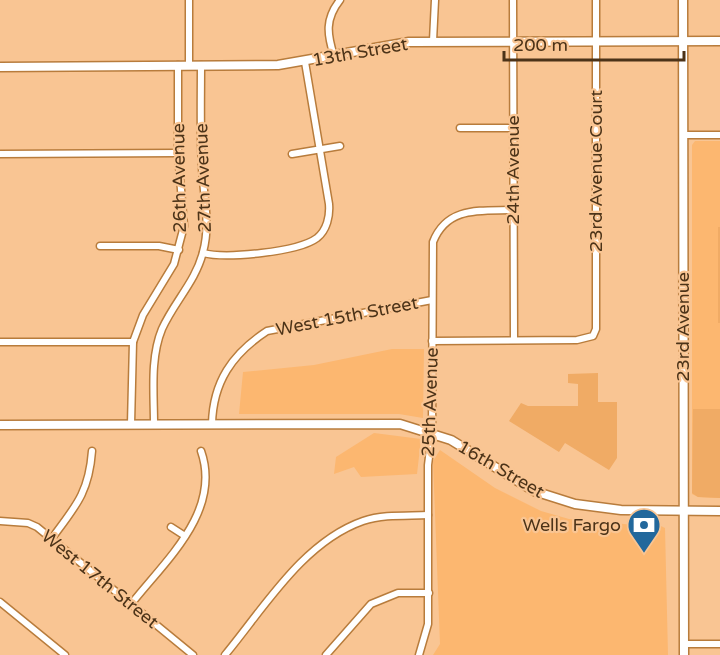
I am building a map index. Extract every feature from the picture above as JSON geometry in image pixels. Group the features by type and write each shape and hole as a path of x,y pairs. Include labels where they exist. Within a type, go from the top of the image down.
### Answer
{"main road":[{"name":"23rd Avenue","path":"683,0 684,655"},
{"name":"13th Street","path":"0,67 305,62 380,45 433,41 720,41"},
{"name":"16th Street","path":"0,425 390,423 432,433 465,447 514,480 553,498 607,509 720,511"}],"street":[{"path":"189,0 189,65"},
{"path":"334,56 329,41 328,21 340,0"},
{"path":"433,41 435,0"},
{"name":"24th Avenue","path":"513,0 514,340"},
{"name":"23rd Avenue Court","path":"514,340 588,339 593,336 596,329 596,0"},
{"path":"203,254 224,257 239,256 303,244 315,239 326,226 330,211 305,62"},
{"name":"26th Avenue","path":"131,424 134,342 143,315 179,250 184,210 178,153 178,65"},
{"name":"27th Avenue","path":"154,424 154,371 158,340 203,254 207,208 202,165 201,65"},
{"path":"460,128 513,128"},
{"path":"683,135 720,135"},
{"path":"292,154 340,146"},
{"path":"0,154 178,153"},
{"name":"25th Avenue","path":"419,655 428,624 428,465 432,433 433,242 440,227 460,213 513,210"},
{"path":"100,246 159,246 179,250"},
{"name":"West 15th Street","path":"212,424 213,403 218,384 245,349 267,331 432,300"},
{"path":"432,341 514,340"},
{"path":"0,342 134,342"},
{"path":"52,538 83,496 91,474 92,451"},
{"path":"132,603 185,536 199,513 204,491 205,464 201,451"},
{"path":"225,655 288,579 326,540 365,521 384,517 428,515"},
{"name":"West 17th Street","path":"0,520 28,523 52,538 193,655"},
{"path":"171,527 185,536"},
{"path":"326,655 371,604 398,593 429,593"},
{"path":"0,602 65,655"},
{"path":"684,644 720,644"}],"shaded area":[{"path":"695,141 720,141 720,498 698,497 692,494 692,145"},
{"path":"718,227 720,227 720,323 718,323"},
{"path":"392,349 424,349 423,418 399,414 239,414 243,372 314,365"},
{"path":"598,373 598,402 617,402 617,458 609,470 565,443 559,452 509,421 521,403 528,406 578,406 578,384 568,383 568,374"},
{"path":"693,409 720,409 720,498 698,497 692,493"},
{"path":"374,433 421,439 417,474 361,477 354,467 334,474 336,457"},
{"path":"440,450 495,488 541,511 569,519 646,526 655,523 665,528 668,655 433,655 440,644 433,461"}],"place":[{"name":"Wells Fargo","path":"644,554"}]}
